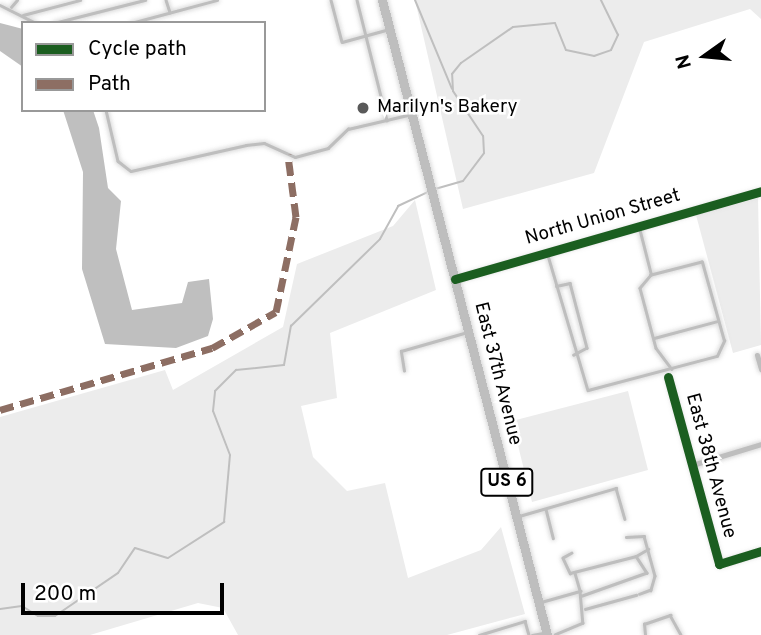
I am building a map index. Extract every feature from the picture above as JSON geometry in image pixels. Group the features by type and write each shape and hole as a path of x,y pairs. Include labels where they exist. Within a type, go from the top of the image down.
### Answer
{"main road":[{"name":"East 37th Avenue","path":"382,0 538,602 549,634"}],"street":[{"name":"North Union Street","path":"455,279 761,191"},
{"path":"757,355 761,369"},
{"name":"East 38th Avenue","path":"668,377 719,564 761,551"},
{"path":"692,464 761,444"}],"lane":[{"path":"11,7 18,0"},
{"path":"23,15 80,0"},
{"path":"62,21 145,0"},
{"path":"166,0 170,12"},
{"path":"138,21 217,0"},
{"path":"331,0 342,41 390,29"},
{"path":"356,0 387,120"},
{"path":"0,5 11,7 33,21"},
{"path":"106,112 118,161 131,171 246,145 264,144 295,156 328,148 348,128 412,114"},
{"path":"638,226 651,275"},
{"path":"547,252 583,385 593,391 672,369 720,353 724,341 702,262 651,275 640,284 654,339 672,369"},
{"path":"556,286 570,283 587,348 575,355"},
{"path":"654,339 719,321"},
{"path":"404,371 401,351 468,331"},
{"path":"516,516 616,488 625,519"},
{"path":"547,509 554,538"},
{"path":"585,609 638,594 654,585 648,549 641,534 626,537"},
{"path":"575,573 636,556 648,549"},
{"path":"479,635 525,621 530,635 549,634 583,623 585,609 575,573 563,561 572,552"},
{"path":"582,596 642,578 645,566 636,556"},
{"path":"538,602 580,591"},
{"path":"645,635 644,624 670,615 681,635"}],"shaded area":[{"path":"415,0 761,0 761,19 750,9 644,42 594,173 463,209"},
{"path":"0,23 21,28 21,66 0,51"},
{"path":"64,112 94,112 99,128 108,188 121,201 116,249 132,310 182,303 188,282 209,279 213,319 208,336 176,348 105,344 82,269 83,172"},
{"path":"758,198 761,345 733,353 696,215"},
{"path":"415,200 436,290 330,333 337,398 301,406 313,457 347,491 385,483 408,578 481,550 501,527 525,614 447,635 238,635 223,608 198,603 90,635 0,635 0,417 165,370 173,390 283,327 297,264 393,226"},
{"path":"628,391 648,470 532,502 512,421"}],"waterway":[{"path":"415,0 452,89"},
{"path":"435,189 463,181 484,153 483,136 453,91 452,74 461,63 513,27 555,23 566,50 594,56 611,50 618,35 601,0"},
{"path":"0,609 22,606 38,616 55,616 118,573 135,548 168,558 224,522 230,455 213,411 215,391 236,370 284,365 291,326 380,239 398,206 430,191"}],"marked path":[{"path":"0,410 212,348 276,312 296,217 288,155"}],"cycle path":[{"path":"455,279 761,191"},
{"path":"668,377 719,564 761,551"}],"place":[{"name":"Marilyn's Bakery","path":"363,108"}]}
